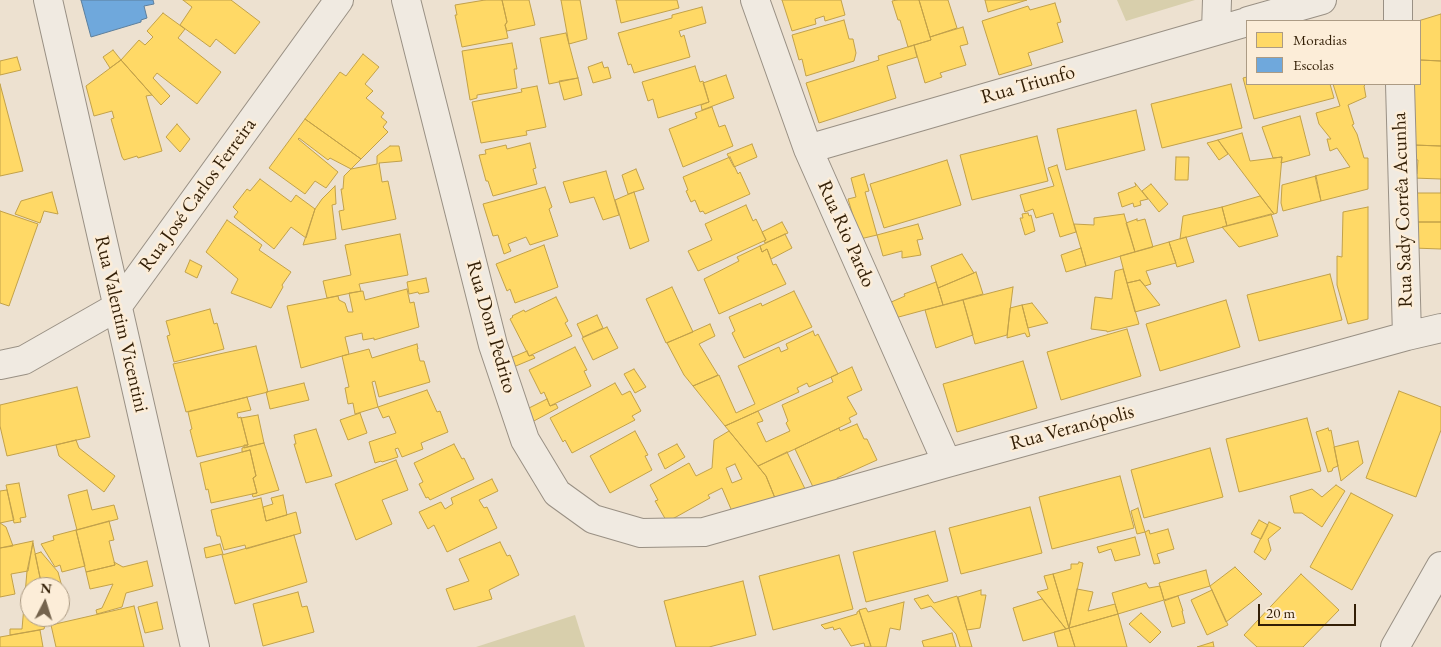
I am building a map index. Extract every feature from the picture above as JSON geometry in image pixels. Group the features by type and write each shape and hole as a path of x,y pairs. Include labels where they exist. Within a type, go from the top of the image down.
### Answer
{"street":[{"name":"Rua Valentim Vicentini","path":"48,0 195,647"},
{"name":"Rua José Carlos Ferreira","path":"0,365 24,360 117,307 339,0"},
{"name":"Rua Dom Pedrito","path":"406,0 493,345 525,440 558,493 592,519 641,533 704,532"},
{"name":"Rua Rio Pardo","path":"755,0 808,149 947,463"},
{"path":"1216,30 1217,0"},
{"name":"Rua Triunfo","path":"1252,20 1322,0"},
{"path":"1398,0 1398,20"},
{"name":"Rua Triunfo","path":"808,149 1246,22"},
{"name":"Rua Sady Corrêa Acunha","path":"1400,85 1407,336"},
{"name":"Rua Veranópolis","path":"704,532 947,463 1441,328"},
{"path":"1395,647 1441,566"}],"shaded area":[{"path":"1117,0 1195,0 1126,21"},
{"path":"575,615 585,647 476,647"}],"building: Moradias":[{"path":"183,0 231,0 260,22 235,54 216,39 210,47 180,25 192,7"},
{"path":"485,0 502,0 507,22 505,25 508,38 462,47 455,15 457,15 455,5"},
{"path":"502,0 529,0 535,25 507,31"},
{"path":"561,0 580,0 587,39 569,44"},
{"path":"616,0 677,0 679,8 621,23"},
{"path":"782,0 841,0 845,15 825,21 824,16 815,19 816,24 792,31"},
{"path":"919,0 931,40 908,47 892,1"},
{"path":"919,0 948,0 957,28 930,37"},
{"path":"985,0 1027,0 988,12"},
{"path":"1055,3 1061,22 1057,23 1063,42 1028,53 1032,65 999,75 982,21 1028,6 1030,10"},
{"path":"702,7 706,23 679,31 681,37 684,35 690,57 634,73 631,64 628,65 618,33 672,18 672,15"},
{"path":"163,13 185,29 178,38 221,72 197,104 157,73 153,78 170,96 161,105 121,60 139,40 145,45 153,37 147,31"},
{"path":"1441,14 1441,61 1421,60 1421,20"},
{"path":"844,20 849,39 853,39 856,53 854,61 806,76 802,59 799,60 792,35"},
{"path":"963,27 968,44 960,46 966,65 940,73 942,77 925,83 914,45 931,40 930,37"},
{"path":"566,33 578,78 549,84 540,38"},
{"path":"512,43 517,69 514,69 517,88 477,95 477,98 470,100 462,51"},
{"path":"914,45 917,57 887,66 896,98 819,123 806,83 879,60 878,56"},
{"path":"113,50 121,60 110,68 103,57"},
{"path":"363,54 379,67 365,84 373,91 366,98 384,113 381,117 387,122 383,127 388,132 361,159 305,119 340,72 346,76"},
{"path":"17,57 21,70 0,75 0,61"},
{"path":"121,60 152,95 146,96 162,151 124,160 111,119 114,118 112,111 94,116 86,86"},
{"path":"1421,60 1441,61 1441,146 1413,145 1413,85 1421,85"},
{"path":"602,62 604,68 608,67 611,78 593,83 588,67"},
{"path":"695,66 700,82 703,81 709,102 658,118 653,99 648,101 642,82"},
{"path":"726,75 734,98 702,110 701,105 709,102 703,83"},
{"path":"1246,77 1246,85 1330,85 1334,98 1254,119 1243,78"},
{"path":"578,78 582,95 564,100 559,81"},
{"path":"0,84 23,171 0,176"},
{"path":"1231,84 1242,128 1162,148 1151,104"},
{"path":"1333,85 1365,85 1366,97 1348,105 1354,124 1352,125 1357,134 1364,158 1368,158 1368,189 1321,201 1315,176 1350,167 1337,148 1330,151 1327,139 1331,139 1319,124 1316,113 1340,106"},
{"path":"537,86 546,127 526,131 527,135 481,143 472,102 522,92 521,89"},
{"path":"712,107 719,127 725,125 733,146 683,167 669,129 697,118 695,113"},
{"path":"1136,110 1145,150 1066,170 1057,129"},
{"path":"1300,116 1310,155 1281,163 1282,157 1273,158 1262,127"},
{"path":"305,119 361,159 351,169 330,158 328,160 299,138 338,172 326,188 315,181 305,194 269,168"},
{"path":"177,124 190,139 180,152 166,137"},
{"path":"1242,133 1250,161 1282,157 1277,213 1274,214 1218,140"},
{"path":"1037,136 1048,181 972,200 960,155"},
{"path":"1218,140 1228,154 1219,160 1207,143"},
{"path":"530,143 536,168 533,169 537,184 493,196 488,181 486,181 479,155 486,154 485,150 506,145 507,149"},
{"path":"752,144 757,157 734,167 727,154"},
{"path":"1413,145 1441,146 1441,179 1413,178 1413,174 1417,174 1418,160 1413,159"},
{"path":"390,146 399,146 402,161 379,163 382,182 388,181 396,219 342,230 339,211 344,210 341,189 343,189 344,176 351,169 377,164 377,156"},
{"path":"730,157 738,174 740,172 750,194 705,214 703,211 700,212 695,200 691,202 683,177"},
{"path":"1176,157 1189,157 1188,180 1175,180"},
{"path":"947,160 961,205 884,228 870,184"},
{"path":"1057,165 1076,232 1060,237 1053,213 1036,218 1033,209 1025,212 1020,195 1054,186 1048,168"},
{"path":"636,169 644,189 628,194 622,175"},
{"path":"606,171 619,215 603,220 594,197 570,203 563,182"},
{"path":"864,174 869,191 865,192 877,235 860,239 848,199 856,197 851,178"},
{"path":"1316,176 1321,201 1283,211 1281,203 1282,185"},
{"path":"260,179 291,202 296,195 315,209 306,238 291,227 274,249 234,217 238,212 233,207 247,189 250,191"},
{"path":"1135,183 1148,199 1140,201 1141,205 1134,207 1133,203 1122,207 1118,193 1136,186"},
{"path":"1151,184 1168,204 1159,212 1142,191"},
{"path":"335,186 336,204 332,205 336,239 303,245 315,209"},
{"path":"545,187 552,207 549,209 558,236 530,245 526,237 508,244 511,251 504,254 498,235 493,236 483,204"},
{"path":"52,192 58,214 44,211 40,223 15,214 21,201"},
{"path":"634,192 649,241 630,249 615,200"},
{"path":"1413,193 1441,193 1441,222 1413,222"},
{"path":"1260,196 1274,214 1227,226 1222,207"},
{"path":"746,205 753,221 756,219 766,240 698,271 688,251 712,240 705,224"},
{"path":"1222,207 1227,226 1180,239 1183,216"},
{"path":"1368,207 1368,319 1348,324 1337,285 1337,256 1342,257 1343,212"},
{"path":"0,211 38,224 9,306 0,303"},
{"path":"1028,213 1029,216 1031,215 1035,231 1025,235 1020,218 1023,218 1022,214"},
{"path":"1124,214 1135,252 1086,266 1074,224 1094,225 1094,218"},
{"path":"1271,214 1278,236 1239,247 1222,227"},
{"path":"1137,219 1137,221 1145,219 1153,247 1135,252 1126,223"},
{"path":"227,220 262,245 259,250 291,272 282,285 283,287 271,308 231,293 238,279 206,252"},
{"path":"782,222 788,233 765,243 764,241 766,240 762,232"},
{"path":"1413,222 1441,222 1441,249 1413,248"},
{"path":"918,224 923,239 917,240 921,255 902,258 902,251 883,256 877,235"},
{"path":"400,234 408,275 359,284 361,291 327,298 323,281 351,275 345,245"},
{"path":"785,234 792,248 771,259 767,249 762,252 760,246"},
{"path":"1186,237 1194,262 1177,267 1169,242"},
{"path":"1169,242 1176,263 1146,271 1151,284 1145,286 1140,280 1127,283 1120,256"},
{"path":"544,245 558,287 515,303 510,289 507,291 496,264"},
{"path":"760,246 762,252 767,249 773,265 776,264 786,284 719,314 704,279 739,261 737,257"},
{"path":"1081,248 1086,266 1066,272 1061,255"},
{"path":"962,254 974,273 938,288 931,266"},
{"path":"190,260 202,266 197,278 185,272"},
{"path":"1123,269 1139,324 1107,332 1091,329 1095,297 1112,299 1115,271"},
{"path":"976,272 983,294 943,305 938,288"},
{"path":"1330,274 1342,320 1259,341 1247,295"},
{"path":"426,278 429,292 409,294 407,282"},
{"path":"1140,280 1160,305 1135,312 1127,283"},
{"path":"936,282 943,305 895,318 889,303 905,296 904,294"},
{"path":"672,287 693,332 666,343 646,299"},
{"path":"1013,287 1007,335 975,344 963,300"},
{"path":"407,289 410,303 414,302 419,327 374,340 374,338 363,340 362,333 345,337 349,354 301,368 287,306 338,296 339,300 345,303 348,312 353,312 349,293 363,291 365,300"},
{"path":"794,291 812,327 744,358 732,333 735,331 729,317 761,303 762,306"},
{"path":"556,297 568,321 565,323 572,336 529,356 510,319 524,310 525,312"},
{"path":"963,300 973,335 936,348 925,310"},
{"path":"1226,300 1240,347 1160,371 1146,324"},
{"path":"1032,303 1048,323 1028,328 1022,305"},
{"path":"1022,305 1030,336 1027,337 1025,333 1007,338 1010,308"},
{"path":"210,309 214,324 217,323 224,349 174,362 167,336 170,335 166,321"},
{"path":"597,315 603,328 583,337 577,324"},
{"path":"710,324 715,336 699,344 718,375 693,386 684,375 667,343"},
{"path":"607,327 618,348 593,360 582,338"},
{"path":"1127,329 1141,376 1061,400 1047,352"},
{"path":"813,331 815,336 818,334 838,374 809,387 807,383 797,388 799,392 745,417 725,426 693,386 719,375 736,413 755,404 738,366 779,347 781,352 788,349 786,344"},
{"path":"417,344 420,361 424,361 430,382 379,397 375,381 372,382 378,407 355,414 353,403 348,404 345,388 349,387 342,356 369,349 372,358"},
{"path":"256,346 268,392 186,412 173,364"},
{"path":"575,347 587,370 584,371 591,386 550,406 544,392 541,394 529,370"},
{"path":"527,351 529,356 533,355 535,358 511,368 508,359"},
{"path":"1023,361 1037,408 957,432 943,384"},
{"path":"852,367 862,390 847,397 857,414 849,418 851,422 795,449 758,466 725,426 758,411 763,421 757,423 766,442 790,431 782,405 833,382 831,377"},
{"path":"634,369 646,387 635,393 624,374"},
{"path":"304,383 309,400 270,409 266,392"},
{"path":"615,383 622,395 630,391 641,411 632,416 635,420 572,453 565,440 563,442 550,418"},
{"path":"77,387 90,437 7,456 0,426 0,405"},
{"path":"427,390 437,412 440,411 448,432 421,443 423,449 402,457 398,448 395,449 398,457 375,463 369,442 396,433 389,416 383,418 378,407"},
{"path":"1399,391 1441,407 1441,430 1416,497 1366,478"},
{"path":"247,397 251,410 237,413 238,418 241,417 248,445 197,457 190,430 192,429 188,412"},
{"path":"547,399 550,406 556,404 558,408 532,422 527,409"},
{"path":"360,413 367,433 348,440 340,420"},
{"path":"258,415 264,443 244,448 244,445 248,445 241,418"},
{"path":"1307,418 1321,471 1239,492 1226,439"},
{"path":"857,424 877,460 837,478 838,482 813,487 795,449 839,428 840,431"},
{"path":"1328,428 1329,431 1331,430 1338,466 1328,472 1316,432"},
{"path":"316,429 332,476 306,483 294,444 296,444 294,435"},
{"path":"635,431 648,455 645,456 652,470 610,493 590,456"},
{"path":"729,431 766,476 777,503 734,516 722,488 708,495 710,498 667,522 655,501 658,500 650,485 689,463 696,476 712,468 714,440","holes":["735,464 742,479 732,483 726,468"]},
{"path":"76,440 79,448 115,476 104,492 59,456 56,445"},
{"path":"1358,441 1363,463 1341,481 1334,447"},
{"path":"264,443 279,490 253,497 252,494 257,493 253,478 256,476 250,450 242,452 242,448"},
{"path":"454,444 462,459 464,458 474,479 430,500 428,497 426,498 419,484 423,482 414,463"},
{"path":"677,444 685,457 665,469 658,454"},
{"path":"1210,448 1223,497 1144,518 1131,470"},
{"path":"250,450 256,476 253,478 257,493 211,503 200,463"},
{"path":"787,452 808,495 777,503 766,476 758,466"},
{"path":"396,460 408,490 382,500 392,524 356,540 335,484"},
{"path":"1120,476 1134,528 1052,549 1039,497"},
{"path":"492,479 498,491 479,500 484,508 487,507 497,528 447,552 434,525 428,529 419,512 441,502 445,509 453,504 451,498"},
{"path":"19,483 26,517 20,518 21,522 14,523 6,485"},
{"path":"1336,485 1345,491 1322,527 1302,513 1294,513 1290,496 1312,489 1322,497"},
{"path":"7,490 14,520 0,523 0,491"},
{"path":"87,490 92,510 114,505 118,519 77,530 68,495"},
{"path":"1351,493 1393,515 1352,590 1310,567"},
{"path":"283,495 287,515 266,521 263,507 273,504 271,498"},
{"path":"261,498 266,521 296,512 301,533 246,549 245,545 224,550 220,536 217,536 211,510"},
{"path":"1030,507 1042,553 961,574 949,528"},
{"path":"1138,508 1145,532 1137,534 1131,511"},
{"path":"1259,520 1268,525 1261,539 1251,534"},
{"path":"109,521 114,540 109,541 115,565 86,572 76,530"},
{"path":"1269,522 1281,528 1268,539 1271,550 1265,560 1254,552"},
{"path":"0,523 6,527 13,546 0,548"},
{"path":"1168,529 1174,549 1157,554 1160,563 1154,564 1145,532 1149,530 1150,534"},
{"path":"76,530 85,566 62,572 60,565 55,567 41,544 54,540 53,536"},
{"path":"935,531 948,581 866,602 853,552"},
{"path":"294,535 307,582 235,604 222,555"},
{"path":"1135,537 1140,555 1115,561 1111,549 1099,553 1097,547"},
{"path":"33,541 28,571 11,574 15,594 0,597 0,548"},
{"path":"500,542 507,556 510,555 519,575 489,590 492,599 454,610 446,589 469,581 459,559"},
{"path":"33,543 40,577 26,577"},
{"path":"220,544 223,554 206,558 204,548"},
{"path":"41,552 58,572 59,577 40,577 35,554"},
{"path":"839,555 853,609 773,630 759,576"},
{"path":"147,561 153,586 126,593 122,607 97,614 96,610 102,608 113,584 90,589 86,572 115,565 114,562 123,567"},
{"path":"1079,562 1083,563 1069,628 1053,574 1071,569 1071,564 1078,564"},
{"path":"1235,567 1262,594 1226,622 1210,586"},
{"path":"1206,570 1210,586 1164,600 1159,583"},
{"path":"1053,574 1069,628 1066,629 1037,592 1048,589 1044,576"},
{"path":"1301,574 1339,610 1303,647 1257,647 1244,635"},
{"path":"743,581 756,635 709,647 676,647 664,601"},
{"path":"1146,583 1149,588 1160,586 1164,600 1118,614 1112,593"},
{"path":"1077,589 1093,592 1088,611 1115,604 1118,614 1069,628"},
{"path":"981,590 981,595 986,595 980,628 967,630 958,597"},
{"path":"1212,590 1228,625 1207,635 1191,600"},
{"path":"298,592 302,607 307,606 314,632 263,646 253,604"},
{"path":"928,595 934,603 957,596 972,647 960,647 956,634 931,606 921,609 914,599"},
{"path":"1178,596 1185,623 1172,627 1164,601"},
{"path":"1042,599 1066,629 1023,641 1013,608"},
{"path":"157,602 163,629 145,633 138,607"},
{"path":"904,602 900,630 890,628 886,647 871,647 859,610 866,608 868,612"},
{"path":"134,606 144,647 56,647 51,627 70,627 70,621"},
{"path":"859,611 871,646 865,647 864,643 851,646 840,628 834,630 833,627 825,629 821,625 857,614"},
{"path":"1141,613 1161,632 1150,643 1129,624"},
{"path":"1118,614 1127,647 1075,647 1069,628"},
{"path":"22,627 44,627 44,629 10,635 10,629 22,629"},
{"path":"1069,628 1075,647 1058,647 1054,632"},
{"path":"40,630 43,647 0,647 0,637"},
{"path":"952,633 956,647 924,647 922,641"},
{"path":"1213,642 1214,647 1197,647"}],"building: Escolas":[{"path":"81,0 153,0 154,4 144,6 147,18 141,20 141,22 91,37"}]}
